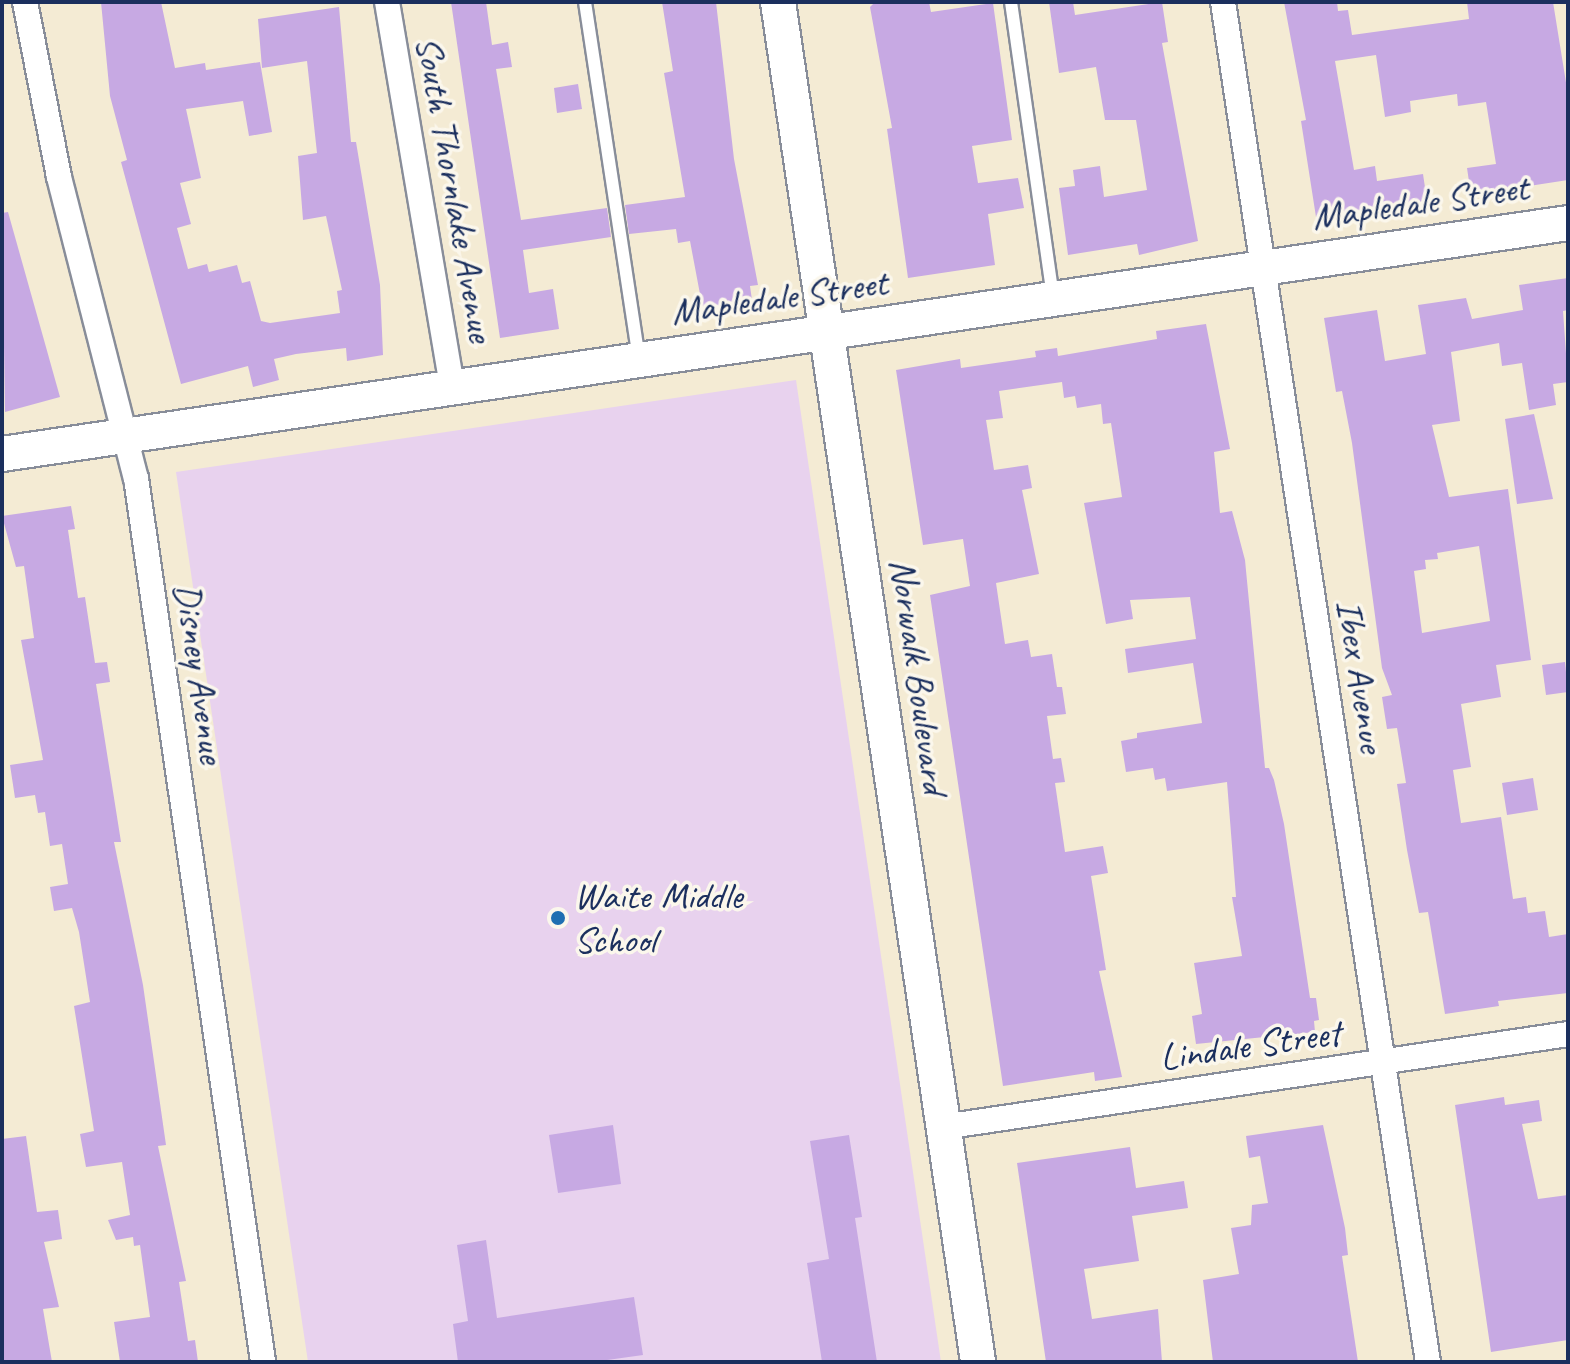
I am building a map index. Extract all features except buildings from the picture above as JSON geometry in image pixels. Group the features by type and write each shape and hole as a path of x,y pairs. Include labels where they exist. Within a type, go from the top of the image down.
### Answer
{"street":[{"name":"Disney Avenue","path":"25,2 59,177 128,435 263,1362"},
{"name":"South Thornlake Avenue","path":"387,2 452,388"},
{"name":"Norwalk Boulevard","path":"778,2 978,1362"},
{"name":"Ibex Avenue","path":"1223,2 1428,1362"},
{"name":"Mapledale Street","path":"2,454 1568,223"},
{"name":"Lindale Street","path":"943,1127 1568,1034"}],"lane":[{"path":"585,2 639,360"},
{"path":"1011,2 1053,299"}],"shaded area":[{"name":"Waite Middle School","path":"796,380 941,1362 308,1362 176,472"}],"place":[{"name":"Waite Middle School","path":"558,918"}]}
